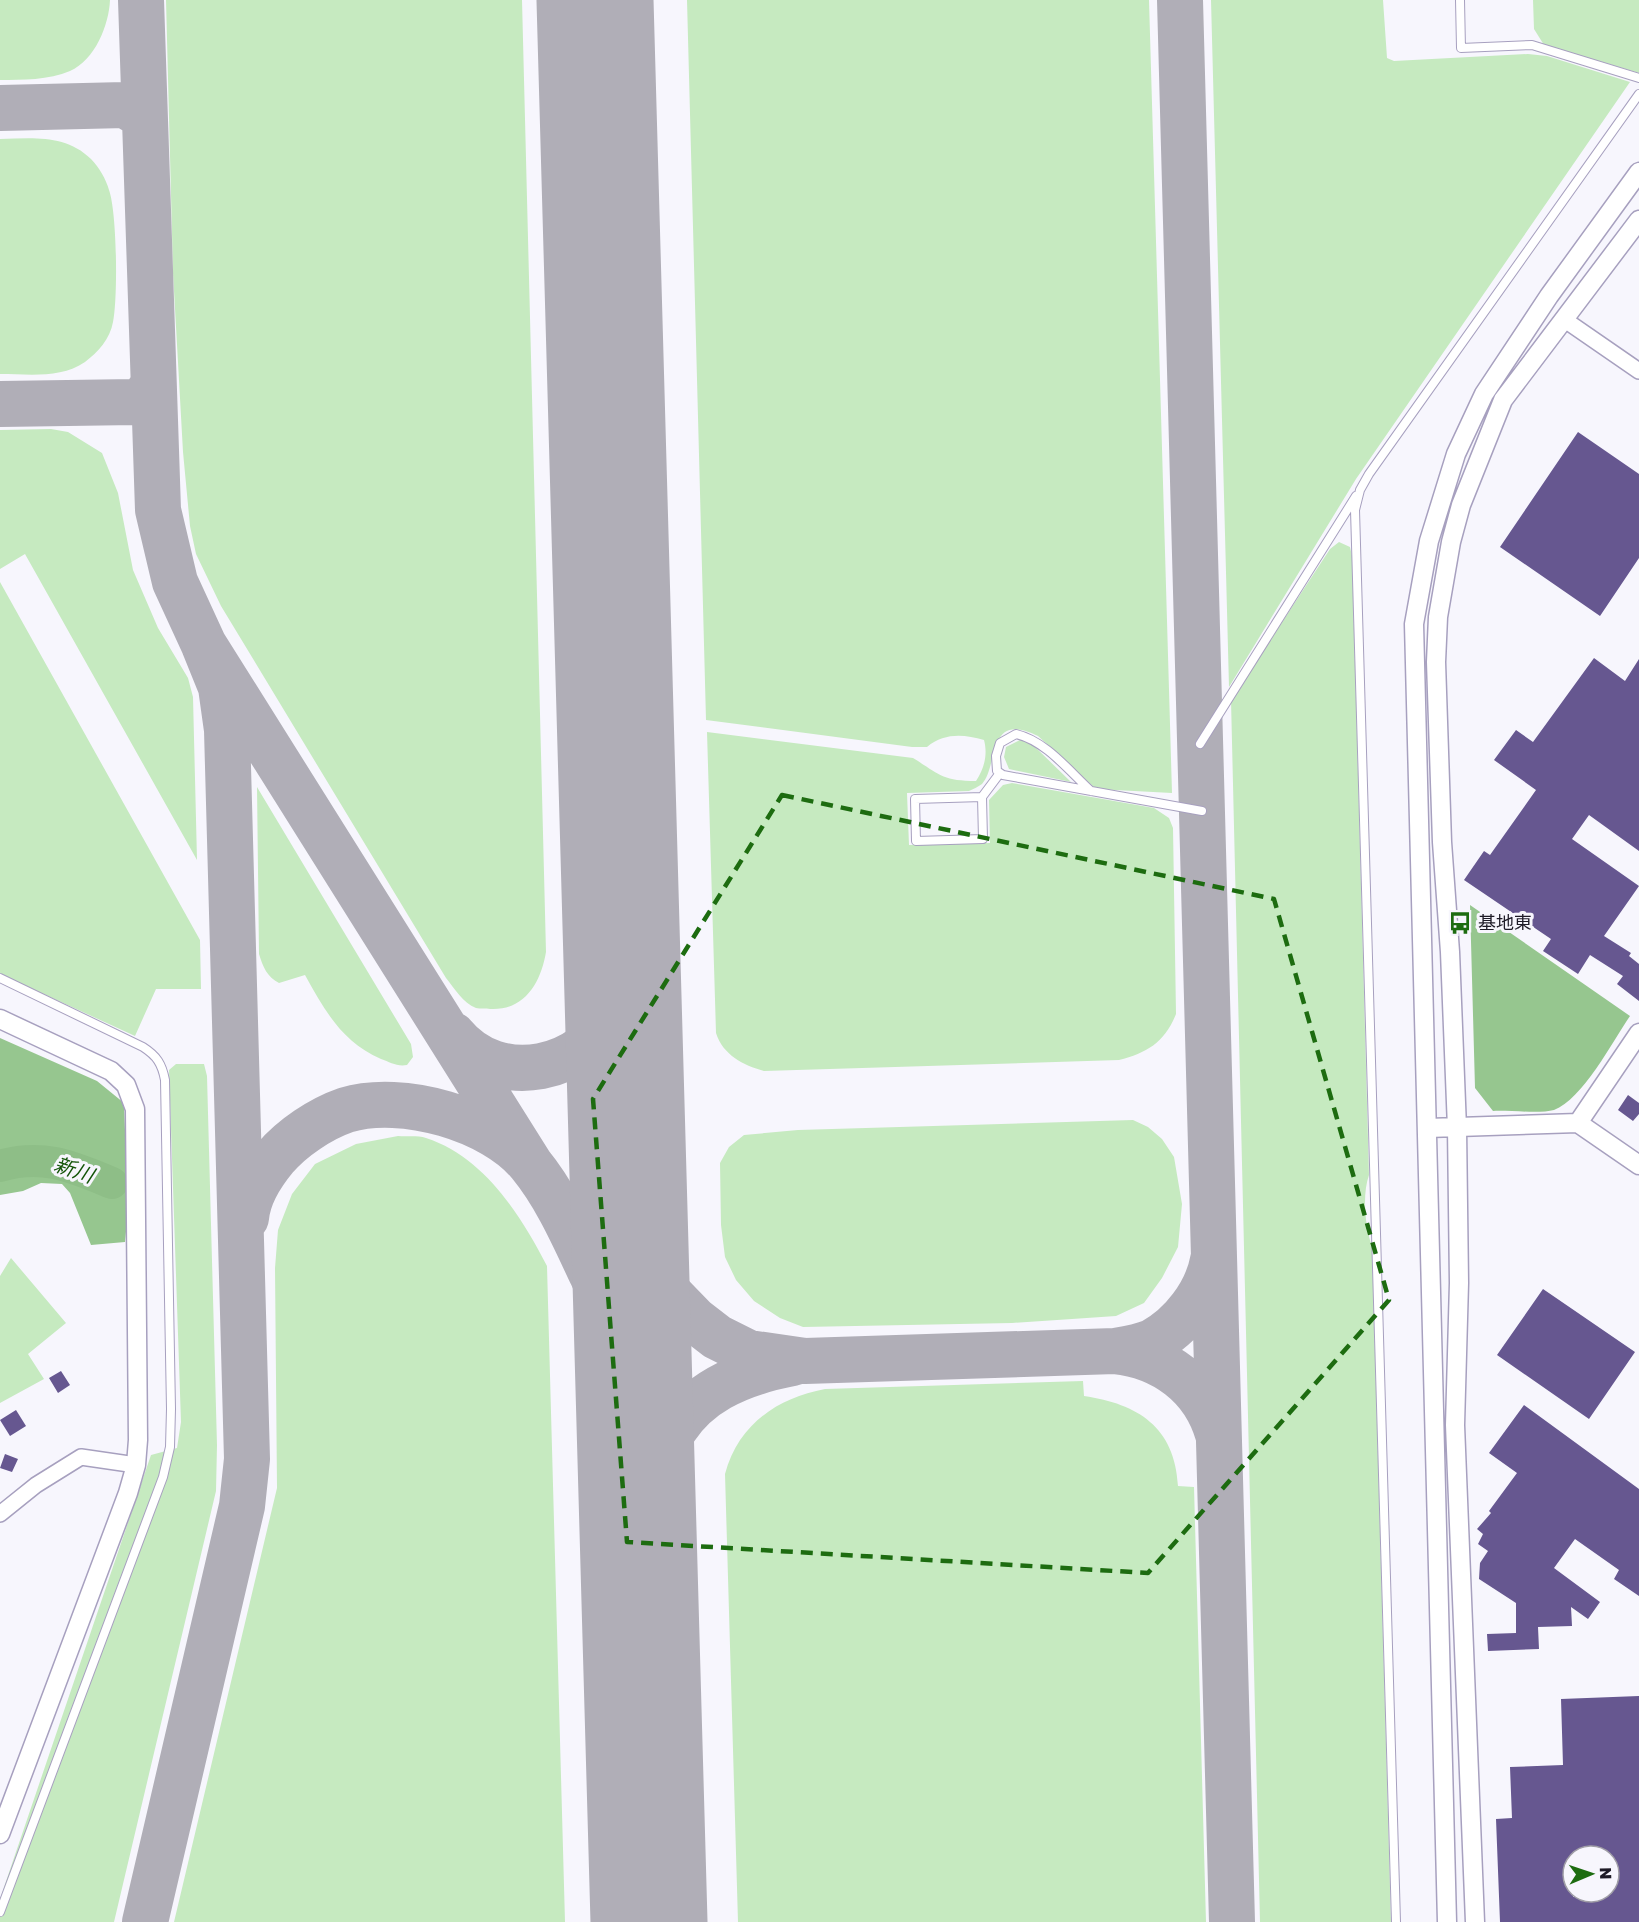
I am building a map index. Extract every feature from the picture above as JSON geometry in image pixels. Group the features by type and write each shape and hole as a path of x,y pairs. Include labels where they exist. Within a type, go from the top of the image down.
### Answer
{"street":[{"path":"1447,1922 1414,624 1429,541 1456,454 1484,394 1549,296 1639,172"},
{"path":"1475,1922 1455,1425 1459,1283 1457,1128 1450,952 1442,842 1436,662 1441,589 1461,505 1503,400 1639,220"},
{"path":"1565,320 1639,372"},
{"path":"0,1019 111,1071 126,1085 135,1109 138,1440 136,1465 129,1493 0,1834"},
{"path":"1578,1123 1639,1033"},
{"path":"1428,1128 1578,1123 1639,1165"},
{"path":"0,1514 36,1485 81,1457 136,1465"}],"lane":[{"path":"1460,0 1461,48 1532,45 1639,78"},
{"path":"1200,744 1360,490 1639,94"},
{"path":"1360,490 1355,510 1354,534 1395,1922"},
{"path":"1091,791 1039,743 1016,734 1000,743 996,756 997,771 1000,773 1091,791 1202,811"},
{"path":"982,797 915,799 916,841 983,839 982,797 1000,773"},
{"path":"0,978 143,1047 155,1055 162,1066 165,1080 171,1408 170,1447 163,1477 0,1912"}],"highlighted area":[{"path":"782,795 1274,899 1389,1300 1148,1573 627,1542 593,1099"}],"green space":[{"path":"0,0 110,0 107,20 99,41 87,59 79,66 62,74 44,78 0,80"},
{"path":"166,0 522,0 546,952 535,984 522,1000 513,1005 490,1009 471,1006 446,978 221,606 196,554 190,526 183,452 173,273"},
{"path":"687,0 1149,0 1172,793 1096,789 1038,736 1021,730 1010,730 1002,735 997,743 982,784 969,791 907,793 909,845 990,843 989,800 1003,785 1012,783 1154,808 1169,818 1173,828 1176,1014 1161,1039 1138,1054 1119,1060 764,1071 735,1058 719,1041 716,1033 707,732 913,758 942,776 965,781 976,781 983,767 986,751 984,740 969,737 947,737 927,747 912,747 706,720"},
{"path":"1211,0 1383,0 1387,58 1394,61 1528,54 1547,56 1630,82 1356,479 1229,687"},
{"path":"1533,0 1639,0 1639,73 1544,45 1534,29"},
{"path":"0,139 48,139 71,145 94,162 109,190 114,217 116,255 113,322 103,345 85,362 65,371 44,374 0,374"},
{"path":"51,429 68,432 102,453 118,493 133,570 158,628 188,678 193,697 197,860 25,554 0,569 0,430"},
{"path":"1339,542 1350,547 1352,556 1369,1175 1365,1211 1372,1247 1391,1922 1260,1922 1231,700 1330,549"},
{"path":"0,582 200,940 201,989 156,989 135,1036 0,974"},
{"path":"1020,740 1030,742 1071,782 1009,769 1004,757 1006,747"},
{"path":"257,787 411,1044 413,1057 407,1065 397,1065 381,1059 355,1044 328,1013 305,975 279,983 268,975 259,954"},
{"path":"1470,905 1630,1016 1586,1082 1565,1104 1554,1110 1493,1111 1475,1088"},
{"path":"0,1038 97,1081 124,1103 128,1211 125,1242 91,1245 70,1193 62,1184 41,1183 23,1191 0,1195"},
{"path":"176,1064 204,1064 207,1076 217,1445 216,1491 114,1922 0,1922 0,1899 151,1455 177,1448 181,1422 169,1070"},
{"path":"1133,1120 1148,1127 1162,1139 1174,1157 1182,1204 1178,1247 1162,1278 1144,1303 1116,1316 1012,1323 803,1327 780,1318 754,1301 736,1280 725,1257 721,1225 720,1163 729,1147 744,1135 798,1130"},
{"path":"398,1136 423,1137 447,1147 483,1173 512,1208 547,1266 565,1922 174,1922 277,1488 275,1268 278,1230 292,1194 315,1164 356,1144"},
{"path":"11,1258 66,1323 28,1354 44,1379 0,1403 0,1276"},
{"path":"1083,1381 1084,1396 1121,1405 1137,1412 1150,1422 1170,1448 1178,1486 1194,1487 1206,1922 738,1922 725,1474 739,1441 762,1416 776,1407 807,1393 825,1389"}],"building":[{"path":"1578,432 1639,474 1639,558 1600,616 1500,547"},
{"path":"1594,658 1625,681 1639,659 1639,851 1589,815 1572,839 1639,886 1604,936 1631,953 1629,956 1639,964 1639,1001 1617,984 1623,976 1590,955 1578,974 1543,951 1551,939 1464,880 1484,851 1490,855 1536,790 1494,760 1516,730 1533,742"},
{"path":"1628,1095 1639,1103 1639,1114 1633,1121 1618,1110"},
{"path":"1543,1289 1635,1352 1589,1419 1497,1355"},
{"path":"61,1371 70,1385 58,1393 49,1378"},
{"path":"1524,1405 1639,1489 1639,1596 1614,1579 1619,1570 1575,1539 1554,1568 1600,1602 1588,1619 1571,1607 1572,1626 1538,1627 1539,1649 1488,1651 1487,1634 1516,1633 1516,1603 1479,1579 1480,1563 1488,1551 1478,1544 1483,1534 1477,1529 1491,1513 1489,1511 1517,1473 1489,1453"},
{"path":"16,1410 26,1426 10,1436 0,1420"},
{"path":"5,1454 18,1459 12,1472 0,1468"},
{"path":"1639,1696 1639,1922 1500,1922 1496,1819 1512,1818 1510,1767 1563,1765 1561,1699"}],"waterway":[{"name":"新川","path":"0,1166 16,1162 44,1161 71,1167 112,1183"}],"taxiway":[{"path":"141,0 158,510 175,582 204,645 530,1164"},
{"path":"1180,0 1232,1922"},
{"path":"0,108 125,105 140,114 145,123"},
{"path":"0,404 135,402 143,400 153,385"},
{"path":"145,1922 242,1506 247,1459 227,730 221,687 204,645"},
{"path":"453,1035 472,1053 494,1063 517,1068 541,1066 564,1059 585,1047 603,1030 616,1008 621,988 622,953"},
{"path":"246,1218 249,1202 256,1186 275,1158 298,1136 346,1110 393,1105 419,1108 445,1114 494,1134 514,1148 530,1164 557,1204 572,1232 615,1322 626,1358 635,1409"},
{"path":"629,1176 640,1225 661,1285 695,1320 717,1337 749,1353 805,1361 1115,1351 1133,1354 1165,1367 1192,1388 1203,1401 1218,1434"},
{"path":"1115,1351 1152,1342 1183,1318 1199,1296 1213,1260"},
{"path":"639,1560 651,1486 661,1455 675,1428 694,1406 719,1388 752,1374 793,1363"}],"runway":[{"path":"595,0 649,1922"}],"place":[{"name":"基地東","path":"1460,923"}]}
